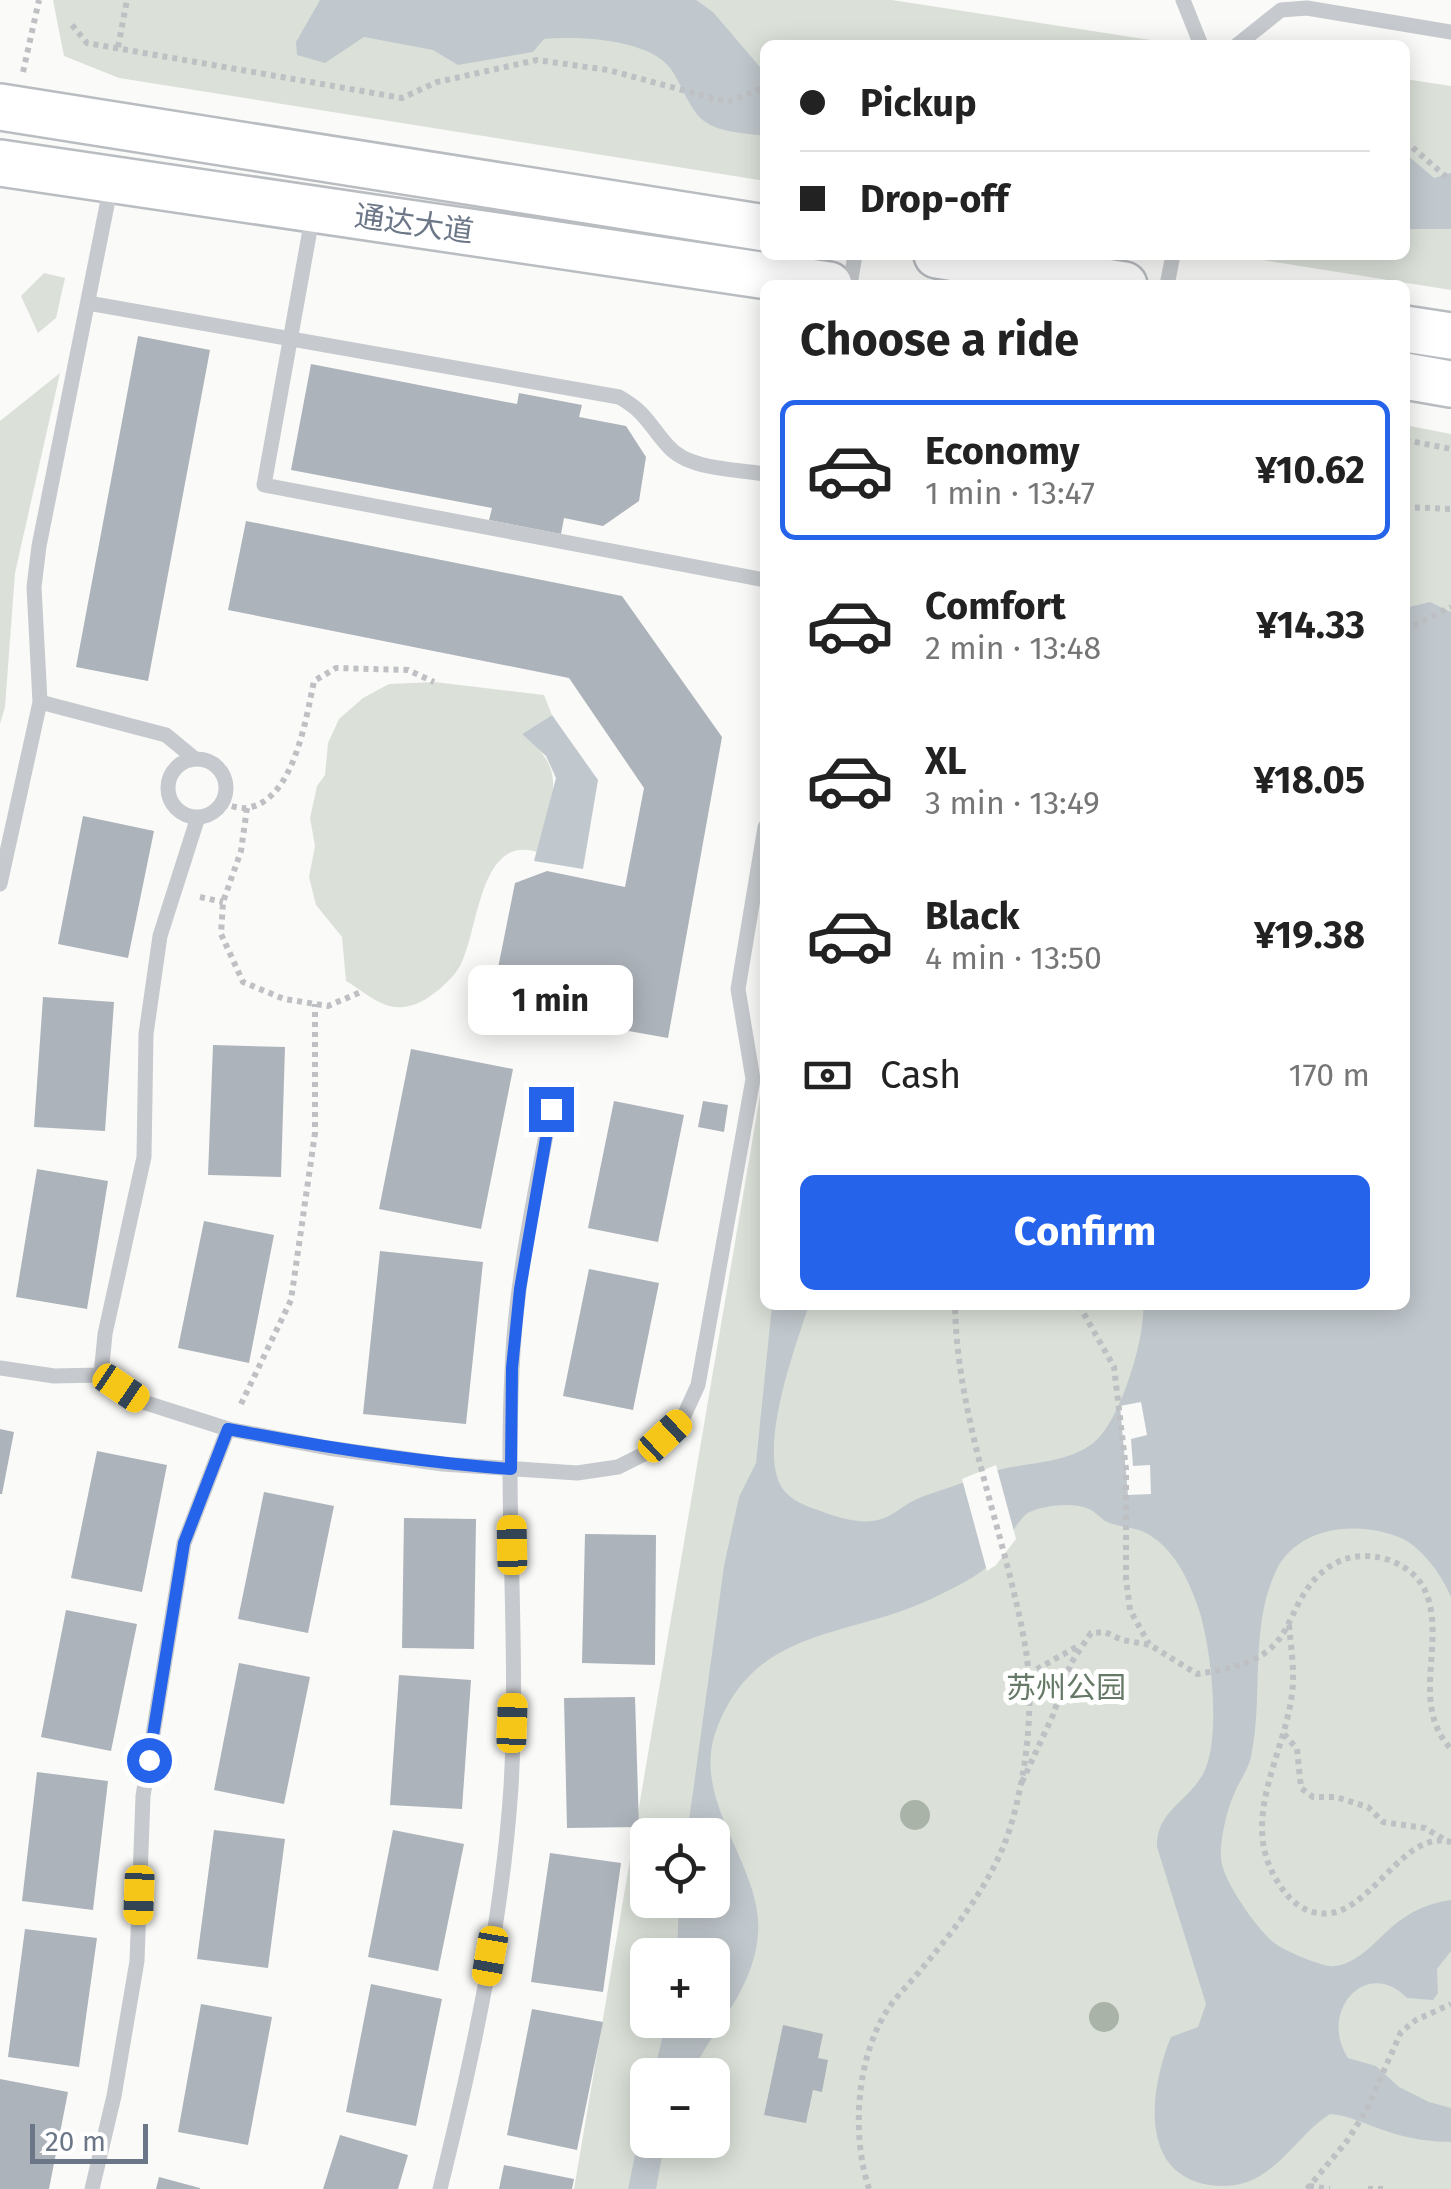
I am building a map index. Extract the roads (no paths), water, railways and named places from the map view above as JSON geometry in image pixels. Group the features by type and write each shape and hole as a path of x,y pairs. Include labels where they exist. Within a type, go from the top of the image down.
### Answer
{"main road":[{"name":"通达大道","path":"0,106 760,227"},
{"name":"通达大道","path":"0,162 795,280"},
{"path":"968,260 1093,280"},
{"path":"1410,330 1451,336"},
{"path":"1410,377 1451,384"}],"lane":[{"path":"1182,0 1199,40"},
{"path":"1243,40 1281,10 1307,8 1451,32"},
{"path":"0,884 40,702 34,587 112,180"},
{"path":"314,210 264,485 760,579"},
{"path":"88,303 618,397 646,415 668,448 682,458 760,473"},
{"path":"40,702 166,736 195,759"},
{"path":"195,759 212,763 226,786 221,804 207,816 180,811 168,794 170,775 185,761 195,759"},
{"path":"101,1375 105,1334 144,1158 146,1034 160,936 198,817"},
{"path":"0,1368 54,1376 101,1375 140,1401 228,1429 442,1464 577,1473 618,1467 646,1453 683,1418 698,1385 753,1080 738,989 760,858"},
{"path":"440,2189 472,2062 494,1938 510,1788 515,1658 512,1368 520,1289 551,1109"},
{"path":"92,2189 114,2096 137,1961 143,1796 184,1543 228,1429"}],"park label":[{"name":"苏州公园","path":"1066,1688"}]}
